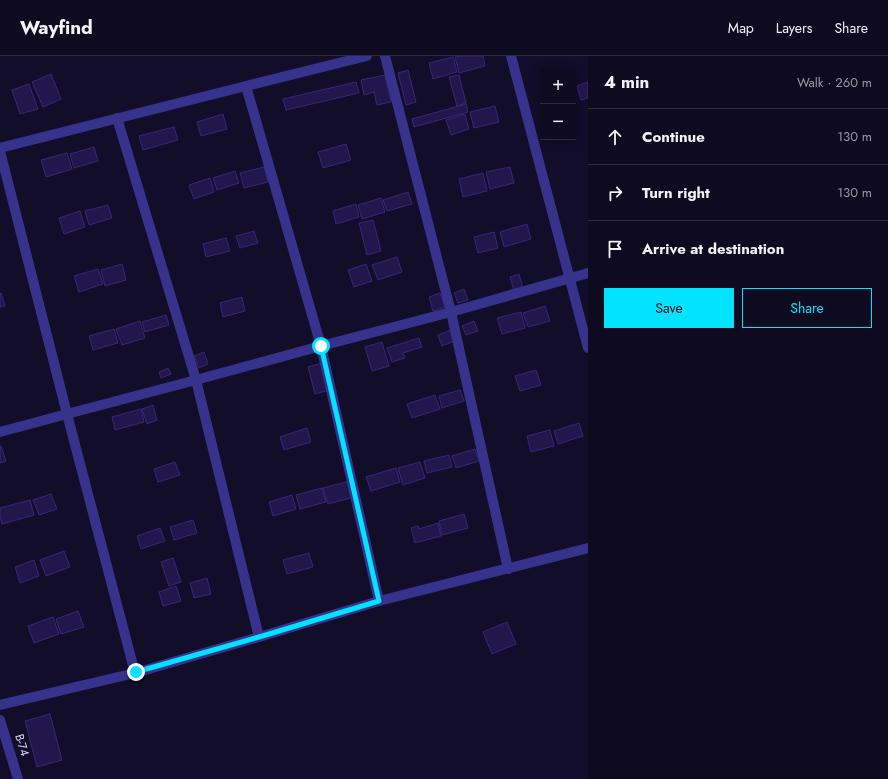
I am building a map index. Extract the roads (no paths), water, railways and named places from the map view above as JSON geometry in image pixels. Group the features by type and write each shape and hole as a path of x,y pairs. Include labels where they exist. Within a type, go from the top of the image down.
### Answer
{"street":[{"path":"136,672 0,149 117,118 367,56"},
{"path":"385,56 451,312 508,569"},
{"path":"511,56 588,348"},
{"path":"246,86 321,346 379,601"},
{"path":"117,118 196,380 259,637"},
{"path":"0,432 451,312 588,273"},
{"path":"0,705 136,672 379,601 588,548"},
{"name":"B-74","path":"0,720 18,779"}]}
